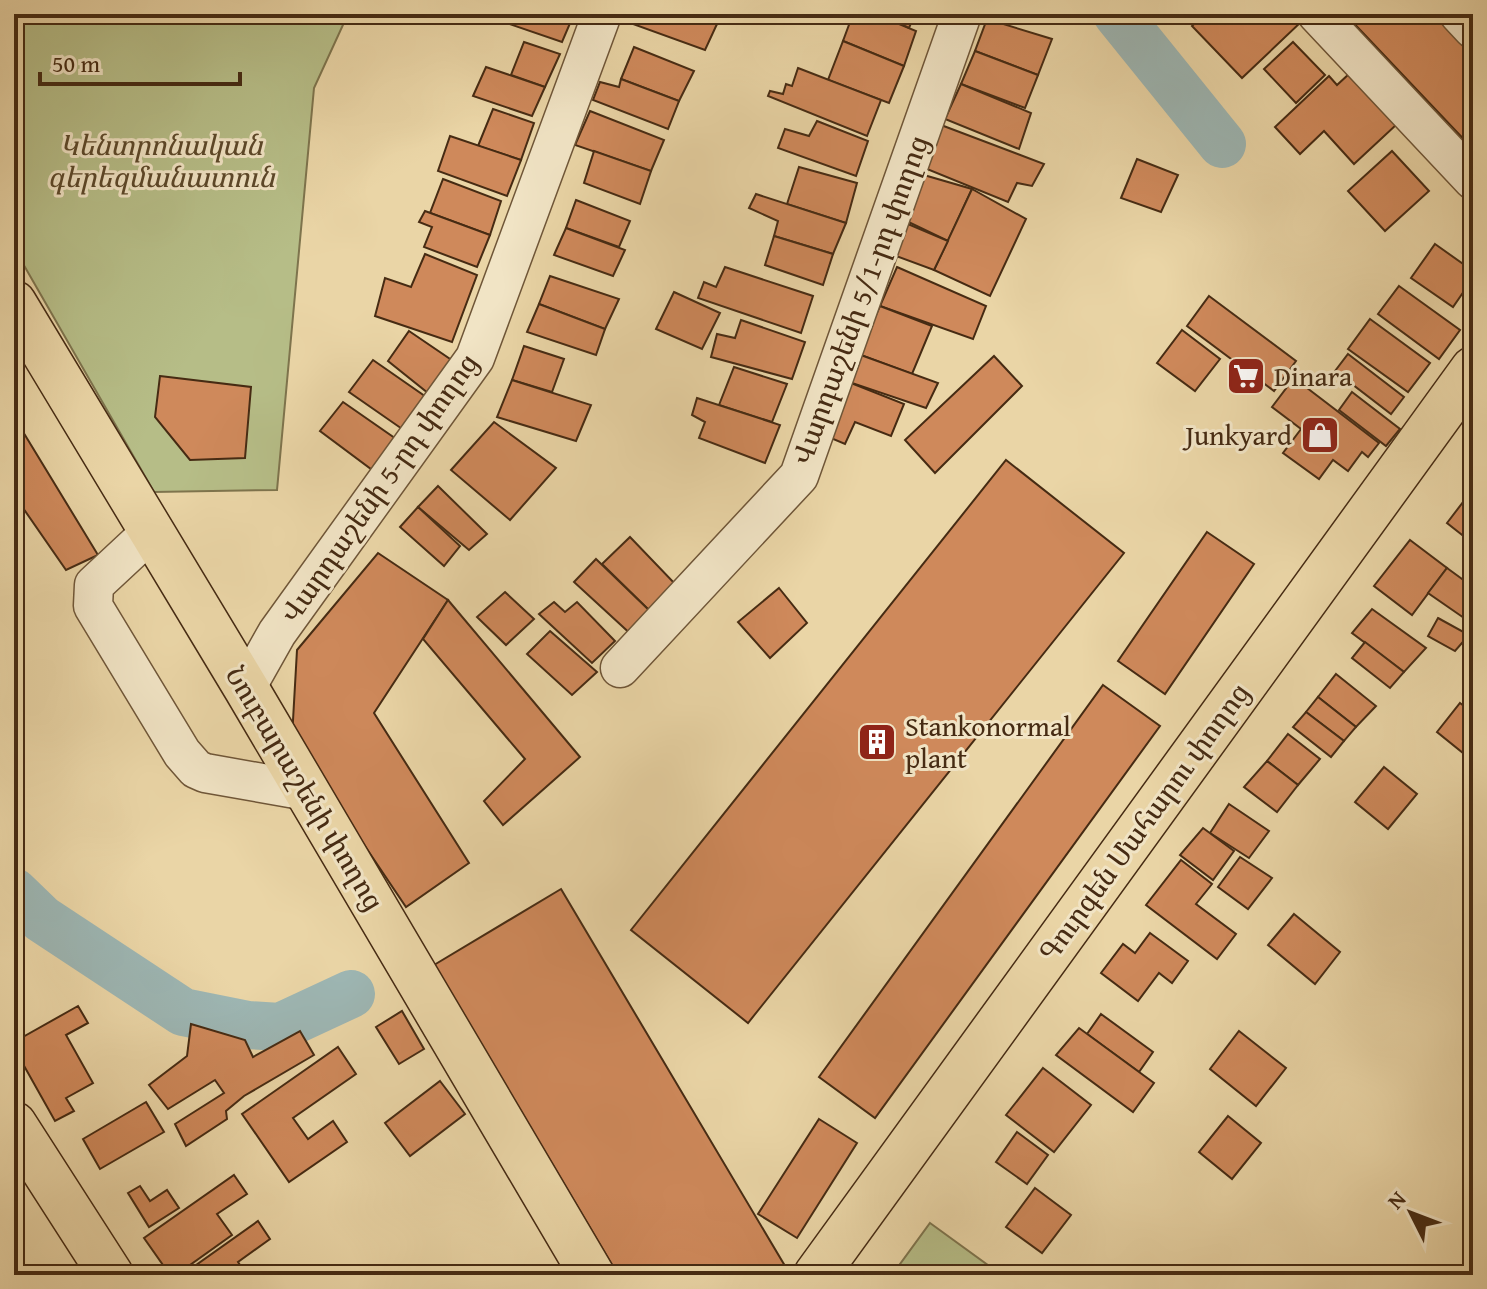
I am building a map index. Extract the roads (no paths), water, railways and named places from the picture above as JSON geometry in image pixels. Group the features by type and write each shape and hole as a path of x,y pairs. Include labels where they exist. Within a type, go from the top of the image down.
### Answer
{"main road":[{"name":"Նուբարաշենի փողոց","path":"14,303 246,688 592,1275"},
{"name":"Գուրգեն Մահարու փողոց","path":"816,1275 1473,369"},
{"path":"14,1124 111,1275"}],"street":[{"name":"Վարդաշենի 5-րդ փողոց","path":"246,688 277,633 475,358 602,14"},
{"name":"Վարդաշենի 5/1-րդ փողոց","path":"620,668 799,476 962,14"},
{"path":"1317,14 1473,180"},
{"path":"1459,14 1473,29"},
{"path":"152,531 94,585 93,606 182,753 196,769 307,791"}],"waterway":[{"path":"1117,14 1222,144"},
{"path":"14,892 42,919 183,1012 248,1025 280,1027 351,994"}],"place":[{"name":"Dinara","path":"1246,376"},
{"name":"Junkyard","path":"1320,435"},
{"name":"Stankonormal plant","path":"877,742"}],"park label":[{"name":"Կենտրոնական գերեզմանատուն","path":"161,161"}]}
